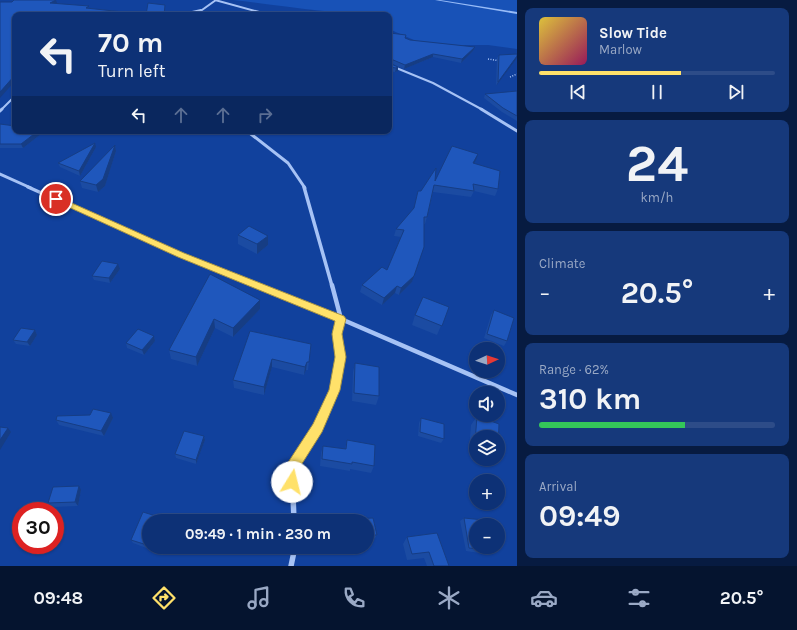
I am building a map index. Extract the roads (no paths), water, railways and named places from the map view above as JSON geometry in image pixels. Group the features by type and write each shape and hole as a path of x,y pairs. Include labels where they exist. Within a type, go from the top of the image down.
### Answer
{"street":[{"path":"199,12 215,0 259,12"},
{"path":"191,12 203,9"},
{"path":"392,66 433,83 468,101 517,131"},
{"path":"0,111 12,99"},
{"path":"251,134 288,163 304,185 341,319 337,334 341,357 334,390 317,428 292,469 294,514"},
{"path":"0,174 181,255 341,319 517,395"},
{"path":"291,566 294,554"}],"waterway":[{"path":"436,0 517,13"}]}
